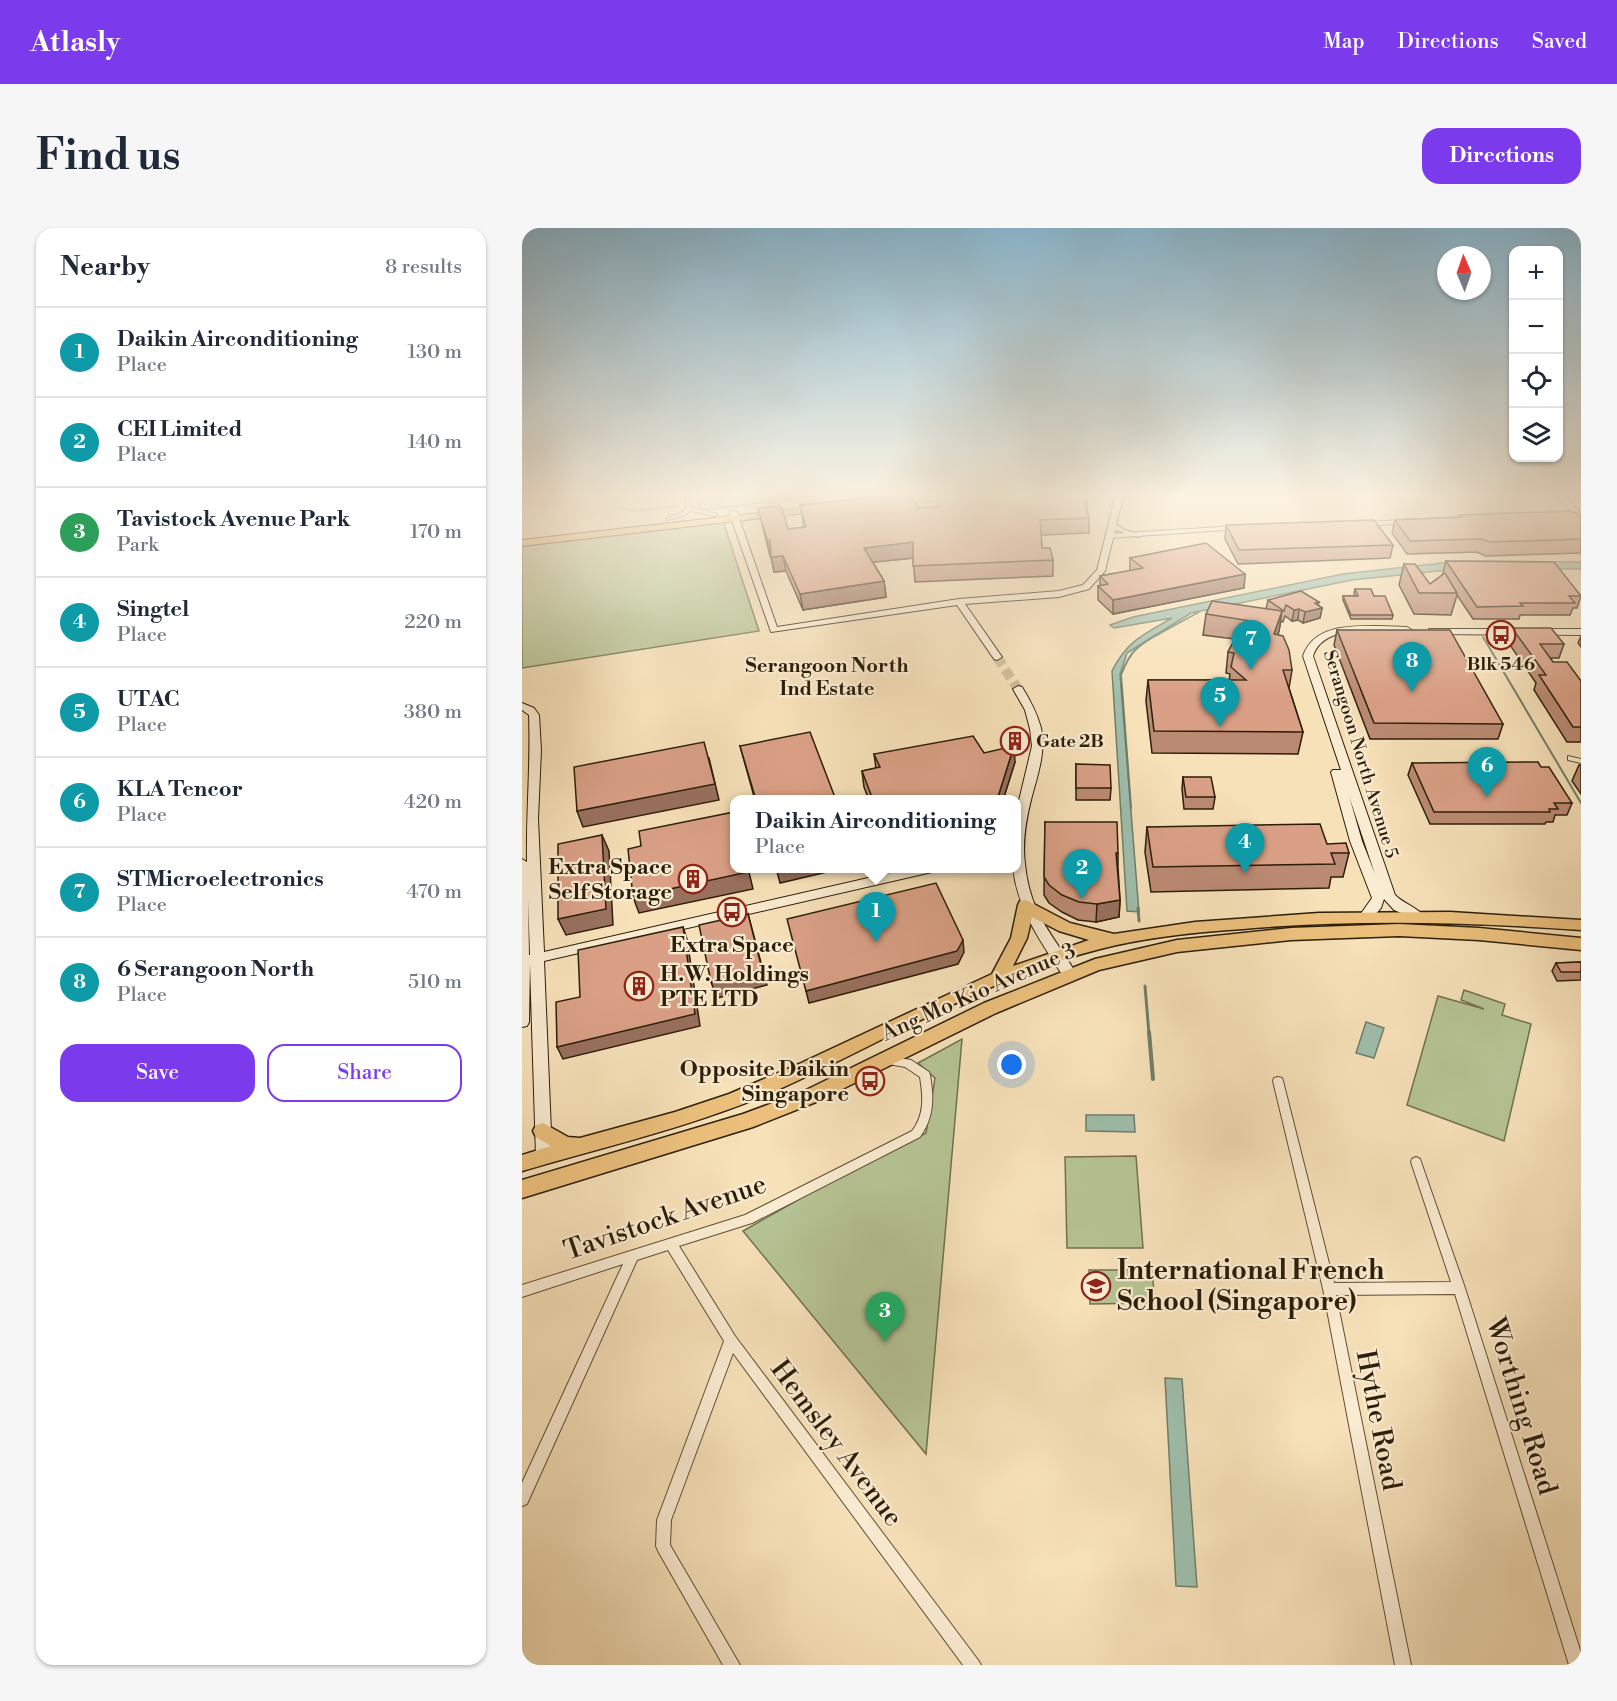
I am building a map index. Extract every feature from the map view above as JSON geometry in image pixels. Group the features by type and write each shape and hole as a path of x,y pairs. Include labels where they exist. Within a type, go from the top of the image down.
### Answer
{"highway":[{"path":"1000,975 1019,938 1026,905 1046,920 1077,932 1092,936 1121,938"},
{"name":"Ang Mo Kio Avenue 3","path":"522,1163 725,1104 807,1069 944,1000 1000,975 1121,938 1169,930 1240,923 1367,915 1416,915 1581,925"},
{"name":"Ang Mo Kio Avenue 3","path":"522,1190 732,1125 809,1096 990,1008 1095,965 1177,946 1291,934 1399,930 1581,944"},
{"path":"725,1104 717,1112 716,1120 720,1124 732,1125"},
{"path":"543,1131 565,1145 583,1145"}],"street":[{"path":"750,561 774,630 960,602 1059,594 1086,586 1101,571 1103,561"},
{"path":"960,602 997,657"},
{"name":"Serangoon North Avenue 5","path":"1367,915 1376,905 1378,898 1356,841 1328,741 1299,659 1300,647 1314,635 1329,630 1356,627 1581,630"},
{"name":"Serangoon North Avenue 5","path":"1416,915 1399,907 1389,897 1315,679 1308,649 1320,637 1356,630 1581,630"},
{"path":"1018,689 1034,715 1038,735 1021,822"},
{"path":"522,706 534,715 536,750 532,819 530,959 522,1022"},
{"path":"1581,755 1571,758 1581,761"},
{"path":"522,863 544,1156"},
{"path":"530,959 910,873"},
{"path":"1021,873 1026,905 1070,975"},
{"name":"Tavistock Avenue","path":"522,1291 739,1222 916,1134 926,1123 929,1096 925,1075 906,1063 882,1060"},
{"name":"Hythe Road","path":"1278,1081 1329,1289 1403,1665"},
{"name":"Worthing Road","path":"1416,1162 1460,1288 1577,1665"},
{"name":"Hemsley Avenue","path":"670,1244 731,1340 973,1665"},
{"path":"522,1498 633,1255"},
{"path":"1329,1289 1460,1288"},
{"path":"731,1340 664,1520 663,1546 732,1665"}],"shaded area":[{"path":"522,561 736,561 759,631 522,668"},
{"path":"1459,561 1581,562 1581,569 1467,568 1352,580 1191,613 1127,653 1120,674 1139,912 1127,911 1112,671 1130,645 1172,618 1114,628 1110,625 1133,617 1343,574"},
{"path":"1464,990 1505,1004 1502,1015 1531,1024 1504,1141 1407,1105 1438,996 1484,1009 1461,1000"},
{"path":"1366,1022 1384,1028 1374,1058 1356,1053"},
{"path":"962,1039 926,1454 743,1231 926,1133 935,1078 918,1063"},
{"path":"1086,1115 1134,1115 1135,1132 1086,1131"},
{"path":"1136,1156 1143,1248 1067,1248 1065,1157"},
{"path":"1089,1270 1152,1270 1155,1303 1090,1304"},
{"path":"1165,1378 1182,1379 1197,1587 1176,1586"}],"building":[{"path":"785,561 872,561 884,581 800,594"},
{"path":"913,561 1028,561 913,566"},
{"path":"1134,561 1229,561 1245,574 1113,600 1098,586 1108,584 1100,576 1143,568"},
{"path":"1446,561 1554,562 1581,596 1569,596 1575,603 1520,603 1523,606 1477,607"},
{"path":"1404,564 1415,564 1430,584 1445,573 1457,593 1419,593"},
{"path":"1355,589 1371,589 1374,596 1385,596 1393,615 1351,615 1343,596 1358,596"},
{"path":"1301,591 1319,602 1315,603 1322,608 1305,612 1299,609 1294,610 1286,605 1284,611 1268,600"},
{"path":"1212,601 1282,611 1274,634 1283,636 1289,650 1292,670 1283,670 1303,732 1154,731 1148,680 1246,680 1231,667 1234,653 1228,652 1235,639 1241,640 1251,621 1206,614"},
{"path":"1512,628 1551,628 1564,644 1540,644 1553,662 1567,662 1581,681 1581,727 1573,727 1539,675 1546,675"},
{"path":"1337,630 1450,630 1503,724 1374,723"},
{"path":"810,732 834,795 755,795 740,746"},
{"path":"973,736 984,753 1014,746 999,795 871,795 862,771 880,767 874,754"},
{"path":"704,742 715,784 577,811 574,767"},
{"path":"1538,762 1541,767 1549,767 1572,803 1554,803 1558,809 1549,809 1550,812 1434,812 1412,763"},
{"path":"1076,764 1110,765 1111,788 1076,788"},
{"path":"1183,777 1211,777 1215,797 1186,797"},
{"name":"Extra Space Self Storage","path":"730,813 730,873 743,873 633,897 628,849 641,846 639,831"},
{"path":"1045,822 1117,822 1118,853 1116,853 1120,900 1097,904 1079,902 1062,895 1049,885 1044,877"},
{"path":"1320,824 1327,844 1346,843 1349,853 1331,853 1335,864 1153,867 1147,827"},
{"path":"602,835 606,909 558,919 558,844"},
{"path":"936,883 963,940 957,951 806,991 787,919"},
{"path":"748,914 762,969 711,982 699,925"},
{"name":"H.W. Holdings PTE LTD","path":"683,927 695,1014 557,1047 556,1002 580,997 578,950"},
{"path":"1581,962 1581,972 1561,972 1556,963"}],"waterway":[{"path":"1157,635 1199,612"},
{"path":"1131,808 1121,675 1136,650 1160,633"},
{"path":"1483,637 1581,803"},
{"path":"1138,908 1139,921"},
{"path":"1145,986 1149,1034"},
{"path":"1149,1032 1153,1079"}],"tunnel":[{"path":"997,657 1018,689"}],"place":[{"name":"Blk 546","path":"1501,635"},
{"name":"STMicroelectronics","path":"1251,670"},
{"name":"6 Serangoon North","path":"1412,692"},
{"name":"UTAC","path":"1220,727"},
{"name":"Gate 2B","path":"1015,741"},
{"name":"KLA Tencor","path":"1487,797"},
{"name":"Singtel","path":"1245,873"},
{"name":"Extra Space Self Storage","path":"693,879"},
{"name":"CEI Limited","path":"1082,899"},
{"name":"Extra Space","path":"732,912"},
{"name":"Daikin Airconditioning","path":"876,942"},
{"name":"H.W. Holdings PTE LTD","path":"639,986"},
{"name":"Opposite Daikin Singapore","path":"870,1081"},
{"name":"International French School (Singapore)","path":"1096,1286"},
{"name":"Tavistock Avenue Park","path":"885,1342"}],"district":[{"name":"Serangoon North Ind Estate","path":"827,676"}]}
